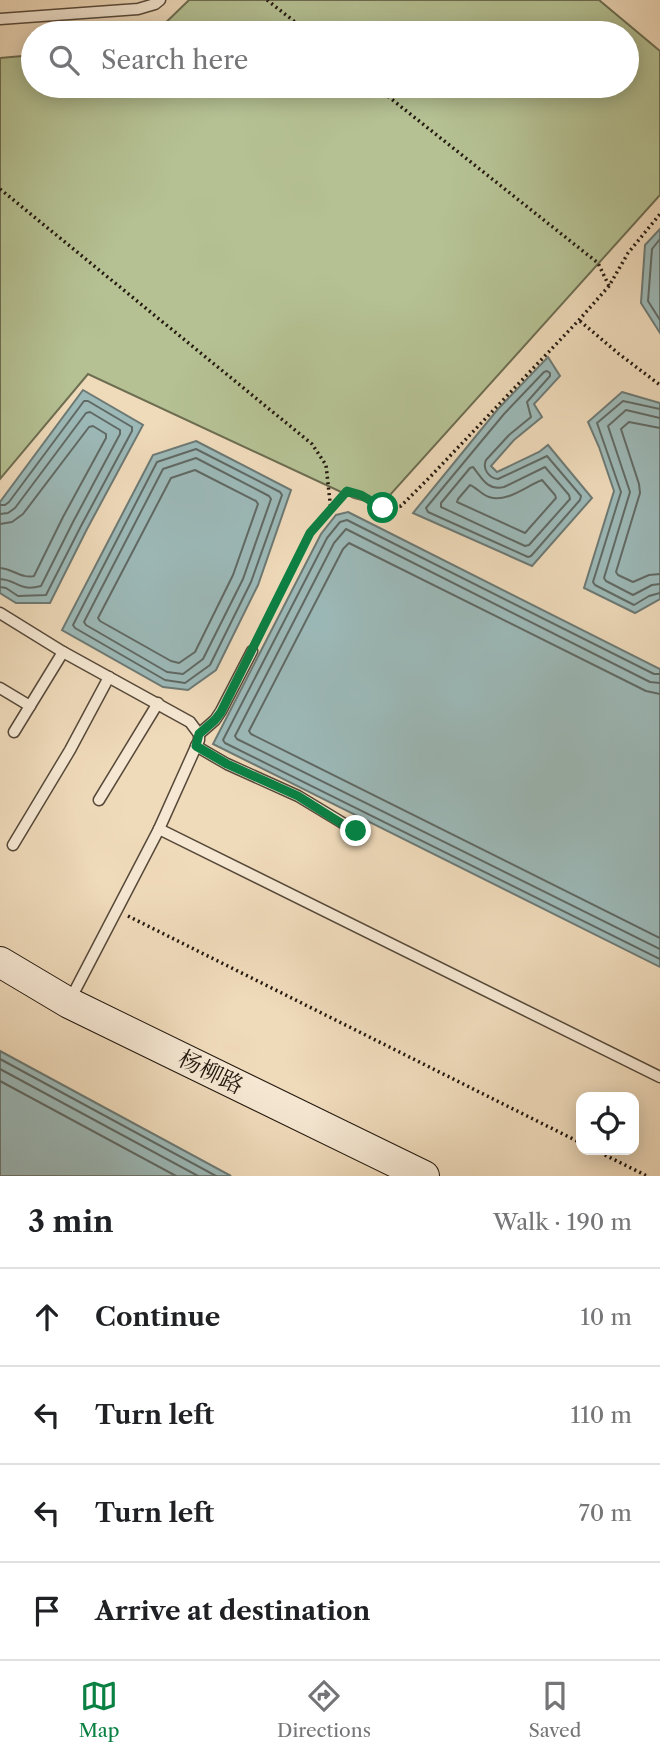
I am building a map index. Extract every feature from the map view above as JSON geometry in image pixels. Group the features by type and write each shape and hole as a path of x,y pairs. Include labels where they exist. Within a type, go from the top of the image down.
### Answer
{"street":[{"name":"杨柳路","path":"0,962 69,1003 424,1176"}],"lane":[{"path":"0,19 138,9 160,0"},
{"path":"0,613 190,722 199,734"},
{"path":"69,1003 159,829 199,734 221,712 252,651"},
{"path":"14,732 64,652"},
{"path":"13,845 70,750 109,677"},
{"path":"0,688 30,706"},
{"path":"99,800 158,703"},
{"path":"196,746 298,796 356,831"},
{"path":"159,829 660,1077"}],"path":[{"path":"267,0 294,21"},
{"path":"390,98 598,263 609,286"},
{"path":"0,189 312,444 326,465 331,511"},
{"path":"252,651 310,533 342,495 347,491 361,495 383,508 401,506 579,320 609,286 628,253 660,214"},
{"path":"579,320 660,385"},
{"path":"117,910 576,1140"},
{"path":"605,1155 647,1176"}],"green space":[{"path":"189,0 599,0 624,21 167,21"},
{"path":"639,33 660,51 660,195 381,505 354,498 88,374 0,479 0,58 21,56 21,98 639,98"}],"water":[{"path":"660,229 660,333 641,303 645,245"},
{"path":"548,357 560,376 534,404 542,417 514,440 491,466 497,472 548,445 592,498 532,566 413,513 498,409"},
{"path":"83,390 143,425 50,603 16,603 0,593 0,502"},
{"path":"622,392 660,403 660,599 635,613 584,588 614,491 588,422"},
{"path":"196,441 291,490 258,585 216,670 188,690 163,687 62,630 153,455"},
{"path":"348,512 660,669 660,967 213,744 321,534 336,515"},
{"path":"0,1051 231,1176 0,1176"}],"route":[{"path":"356,831 298,796 227,764 196,746 199,734 221,712 310,533 347,491 361,495 383,508"}]}
